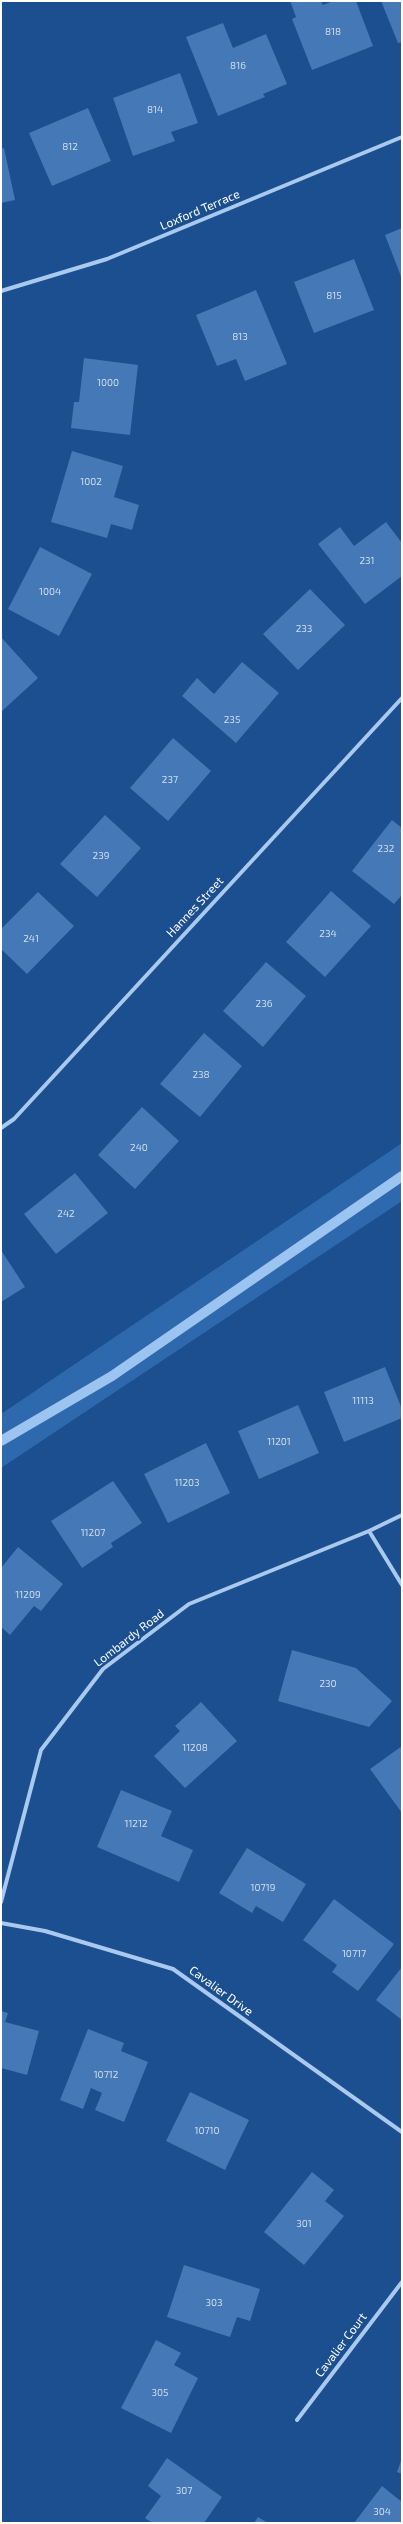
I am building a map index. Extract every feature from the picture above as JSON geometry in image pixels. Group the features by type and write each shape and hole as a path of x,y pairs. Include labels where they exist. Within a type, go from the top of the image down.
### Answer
{"street":[{"name":"Loxford Terrace","path":"1,291 107,259 402,136"},
{"name":"Hannes Street","path":"1,1128 14,1119 402,698"},
{"name":"Lombardy Road","path":"1,1902 41,1750 103,1669 189,1604 369,1532 402,1515"},
{"path":"369,1532 402,1585"},
{"name":"Cavalier Drive","path":"1,1923 45,1931 173,1969 402,2132"},
{"name":"Cavalier Court","path":"297,2420 402,2282"}],"shaded area":[{"path":"402,1143 402,1201 1,1468 1,1414"}],"building":[{"path":"290,1 321,1 323,5 333,1 356,1 373,46 312,70 292,19 296,17"},
{"path":"381,1 402,1 402,42 398,43"},
{"path":"223,23 233,48 266,34 287,84 263,94 265,97 218,116 186,37"},
{"path":"180,73 198,123 171,132 175,141 133,156 113,98"},
{"path":"88,108 111,161 52,186 29,133"},
{"path":"4,148 15,200 1,203 1,149"},
{"path":"402,228 402,279 385,235"},
{"path":"354,259 374,310 314,333 294,282"},
{"path":"256,290 287,364 245,381 236,359 217,366 196,315"},
{"path":"84,358 138,365 130,435 71,428 74,402 79,402"},
{"path":"72,451 123,466 114,497 139,505 132,530 111,524 107,538 51,522"},
{"path":"386,522 402,543 402,576 365,604 318,544 340,527 354,546"},
{"path":"40,547 92,574 59,636 8,609"},
{"path":"310,589 345,625 298,670 263,634"},
{"path":"1,637 38,678 1,712"},
{"path":"242,662 279,693 236,743 182,696 197,678 214,694"},
{"path":"173,738 211,771 168,821 130,788"},
{"path":"105,815 141,848 97,897 60,864"},
{"path":"392,820 402,828 402,895 394,904 352,871"},
{"path":"331,891 371,926 325,977 286,942"},
{"path":"38,892 74,926 27,974 1,949 1,929"},
{"path":"266,962 306,996 263,1047 223,1011"},
{"path":"204,1033 242,1066 200,1117 160,1084"},
{"path":"142,1107 179,1141 135,1189 98,1155"},
{"path":"75,1173 108,1213 56,1254 24,1214"},
{"path":"1,1250 25,1287 1,1302"},
{"path":"385,1367 402,1409 402,1418 344,1442 324,1392"},
{"path":"298,1405 319,1453 259,1479 238,1431"},
{"path":"206,1443 230,1493 168,1523 144,1474"},
{"path":"113,1481 142,1523 111,1543 113,1547 82,1568 51,1521"},
{"path":"18,1547 63,1584 41,1611 34,1606 10,1635 1,1627 1,1568"},
{"path":"292,1650 356,1668 392,1701 369,1727 278,1701"},
{"path":"201,1702 237,1741 185,1788 154,1756 180,1731 175,1726"},
{"path":"402,1746 402,1813 370,1769"},
{"path":"121,1790 172,1811 161,1836 193,1850 179,1882 97,1847"},
{"path":"247,1848 306,1884 283,1922 256,1906 252,1913 219,1893"},
{"path":"334,1899 394,1944 358,1991 332,1972 337,1965 303,1940"},
{"path":"402,1967 402,2020 376,2000"},
{"path":"1,2011 8,2013 5,2022 39,2031 27,2075 1,2068"},
{"path":"88,2029 124,2043 121,2051 148,2062 124,2122 95,2110 102,2093 91,2088 83,2109 60,2100"},
{"path":"190,2092 249,2120 225,2170 166,2141"},
{"path":"312,2172 334,2190 325,2201 344,2216 304,2265 264,2232"},
{"path":"184,2265 260,2289 250,2321 237,2317 230,2337 167,2317"},
{"path":"156,2340 181,2353 174,2365 198,2378 171,2433 121,2408"},
{"path":"167,2458 222,2497 204,2523 152,2523 145,2518 161,2496 148,2486"},
{"path":"402,2458 402,2474 397,2472"},
{"path":"382,2486 402,2502 402,2523 354,2523"},
{"path":"258,2517 268,2523 254,2523"}],"waterway":[{"path":"1,1441 112,1376 402,1176"}]}
